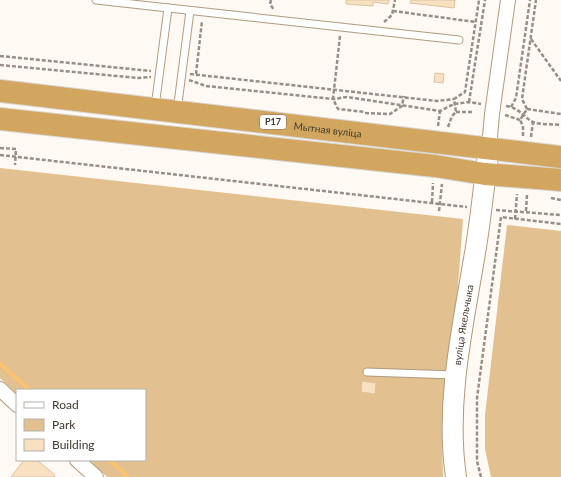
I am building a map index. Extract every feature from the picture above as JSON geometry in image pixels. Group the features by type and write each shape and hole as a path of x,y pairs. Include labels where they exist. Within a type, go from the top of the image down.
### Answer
{"highway":[{"name":"Мытная вуліца","path":"0,91 177,111 364,122 489,148 561,157"},
{"path":"0,119 435,166 485,174 561,180"}],"main road":[{"name":"вуліца Якельчыка","path":"456,477 453,458 456,375 481,218 489,148"}],"street":[{"path":"489,148 492,114 508,0"},
{"path":"0,389 16,404"},
{"path":"78,461 96,477"}],"lane":[{"path":"96,0 459,40"},
{"path":"155,108 161,74 168,8"},
{"path":"177,111 190,11"},
{"path":"367,372 456,375"}],"path":[{"path":"271,0 270,4 274,10"},
{"path":"181,75 196,74 335,90 404,96 436,101 454,98 465,92 479,0"},
{"path":"469,102 485,0"},
{"path":"511,107 516,98 530,0"},
{"path":"527,109 522,99 536,0"},
{"path":"393,11 476,22"},
{"path":"196,74 202,12"},
{"path":"341,28 333,99 338,109 364,122 390,114 402,106 404,96"},
{"path":"531,38 561,81"},
{"path":"0,56 161,74"},
{"path":"0,65 138,78 161,74"},
{"path":"181,75 206,86 333,99 348,97 386,101 402,106 440,111 454,104"},
{"path":"454,98 456,112"},
{"path":"527,109 561,114"},
{"path":"520,120 527,109"},
{"path":"447,131 452,116 456,112 473,112"},
{"path":"524,114 533,122 561,125"},
{"path":"503,115 520,120 523,126 524,140"},
{"path":"0,148 16,149 14,165"},
{"path":"0,155 440,203"},
{"path":"439,211 442,182"},
{"path":"514,219 517,191"},
{"path":"516,210 561,215"},
{"path":"481,477 477,460 476,429 480,366 502,217 561,224"}],"green space":[{"path":"0,168 463,219 457,299 444,384 442,440 443,477 107,477 90,461 146,461 146,389 16,389 16,393 0,378"},
{"path":"507,225 561,231 561,477 491,477 485,449 485,415"}],"building":[{"path":"346,0 389,0 388,4 373,2 373,6 346,4"},
{"path":"411,0 455,0 454,8 410,3"},
{"path":"435,73 444,74 443,83 434,82"},
{"path":"362,381 376,383 375,394 361,392"},
{"path":"23,461 38,461 55,475 54,477 11,477"}],"waterway":[{"path":"0,364 29,389"},
{"path":"110,461 128,477"}]}
